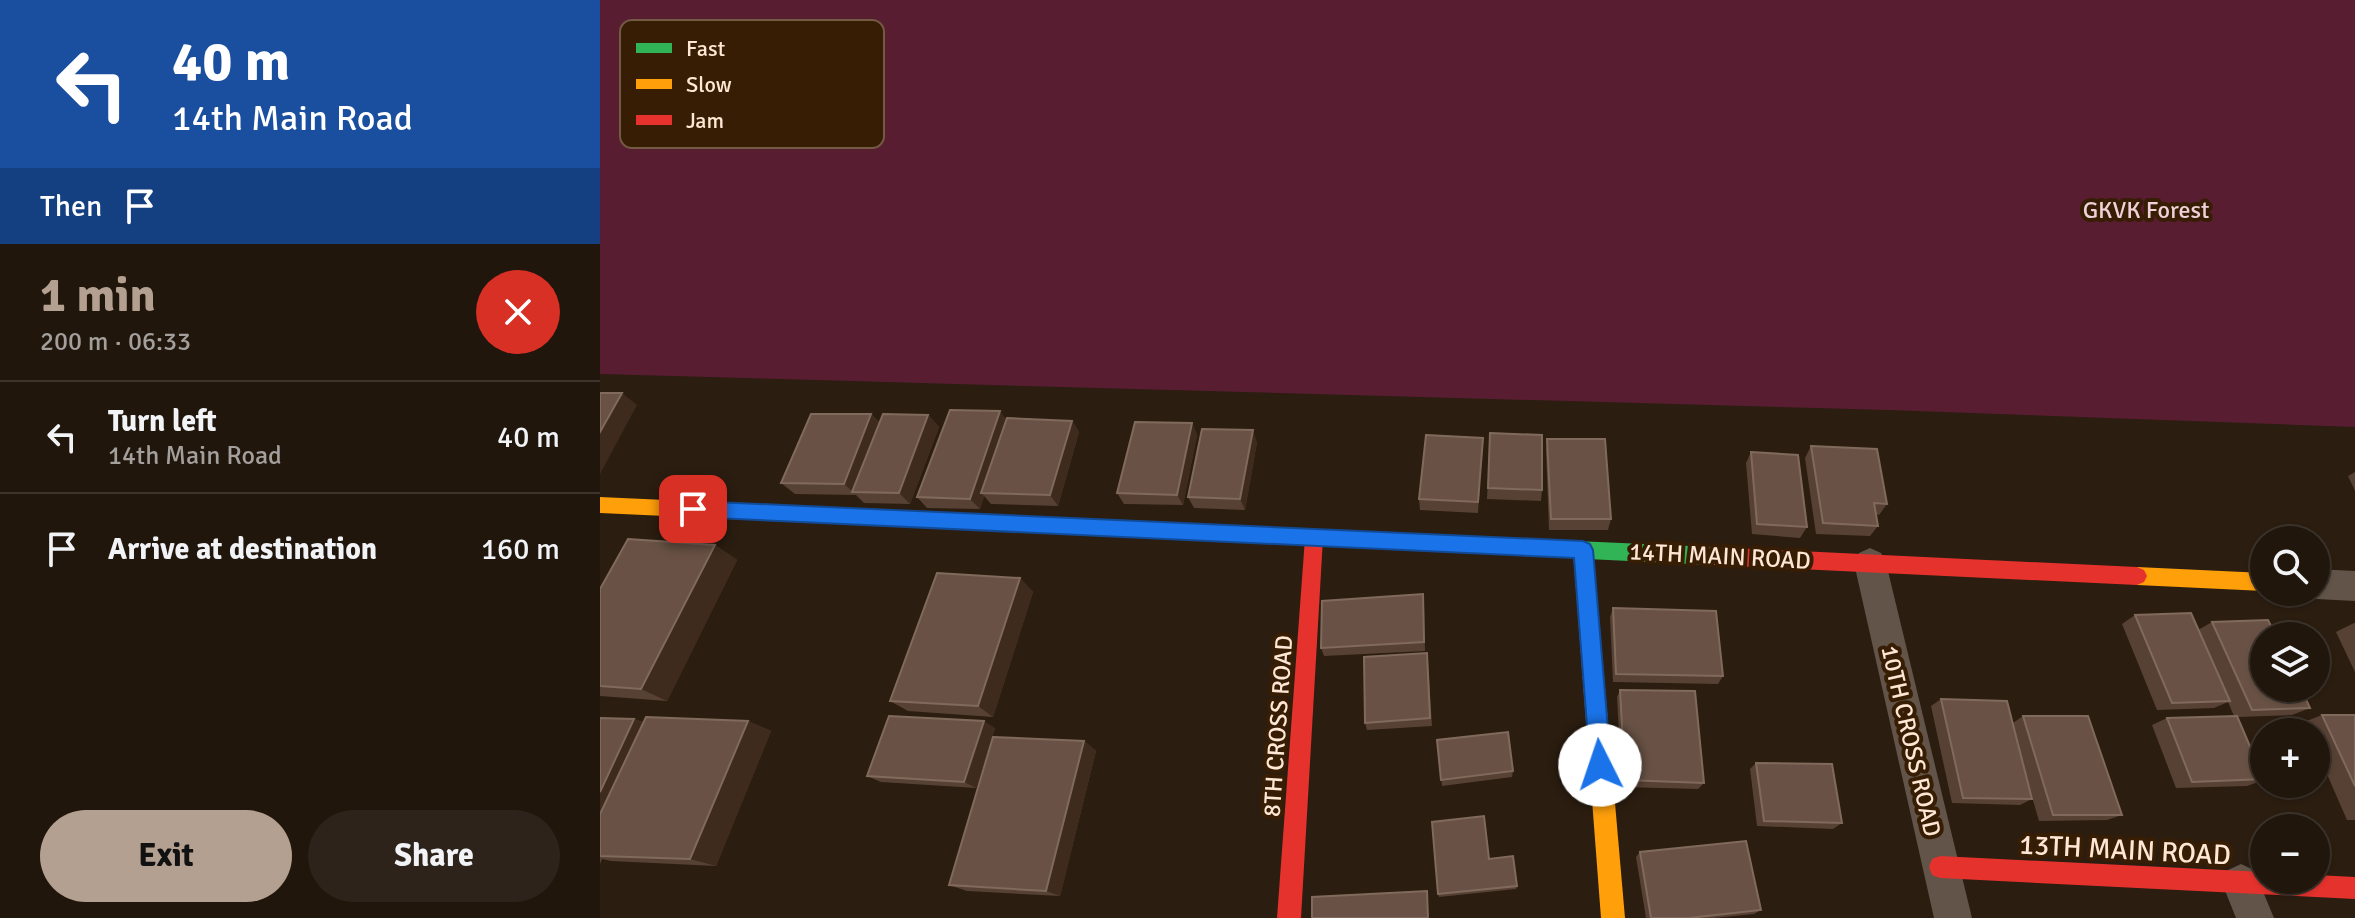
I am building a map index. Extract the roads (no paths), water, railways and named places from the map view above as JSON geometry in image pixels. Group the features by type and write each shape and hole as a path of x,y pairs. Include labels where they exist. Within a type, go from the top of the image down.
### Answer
{"street":[{"name":"14TH MAIN ROAD","path":"600,505 2250,581"},
{"name":"8TH CROSS ROAD","path":"1289,918 1314,538"},
{"path":"1583,550 1613,918"},
{"name":"10TH CROSS ROAD","path":"1870,563 1953,918"},
{"path":"2330,585 2355,586"},
{"name":"13TH MAIN ROAD","path":"1940,867 2355,888"},
{"path":"2241,883 2255,918"}],"park label":[{"name":"GKVK Forest","path":"2146,210"}]}
